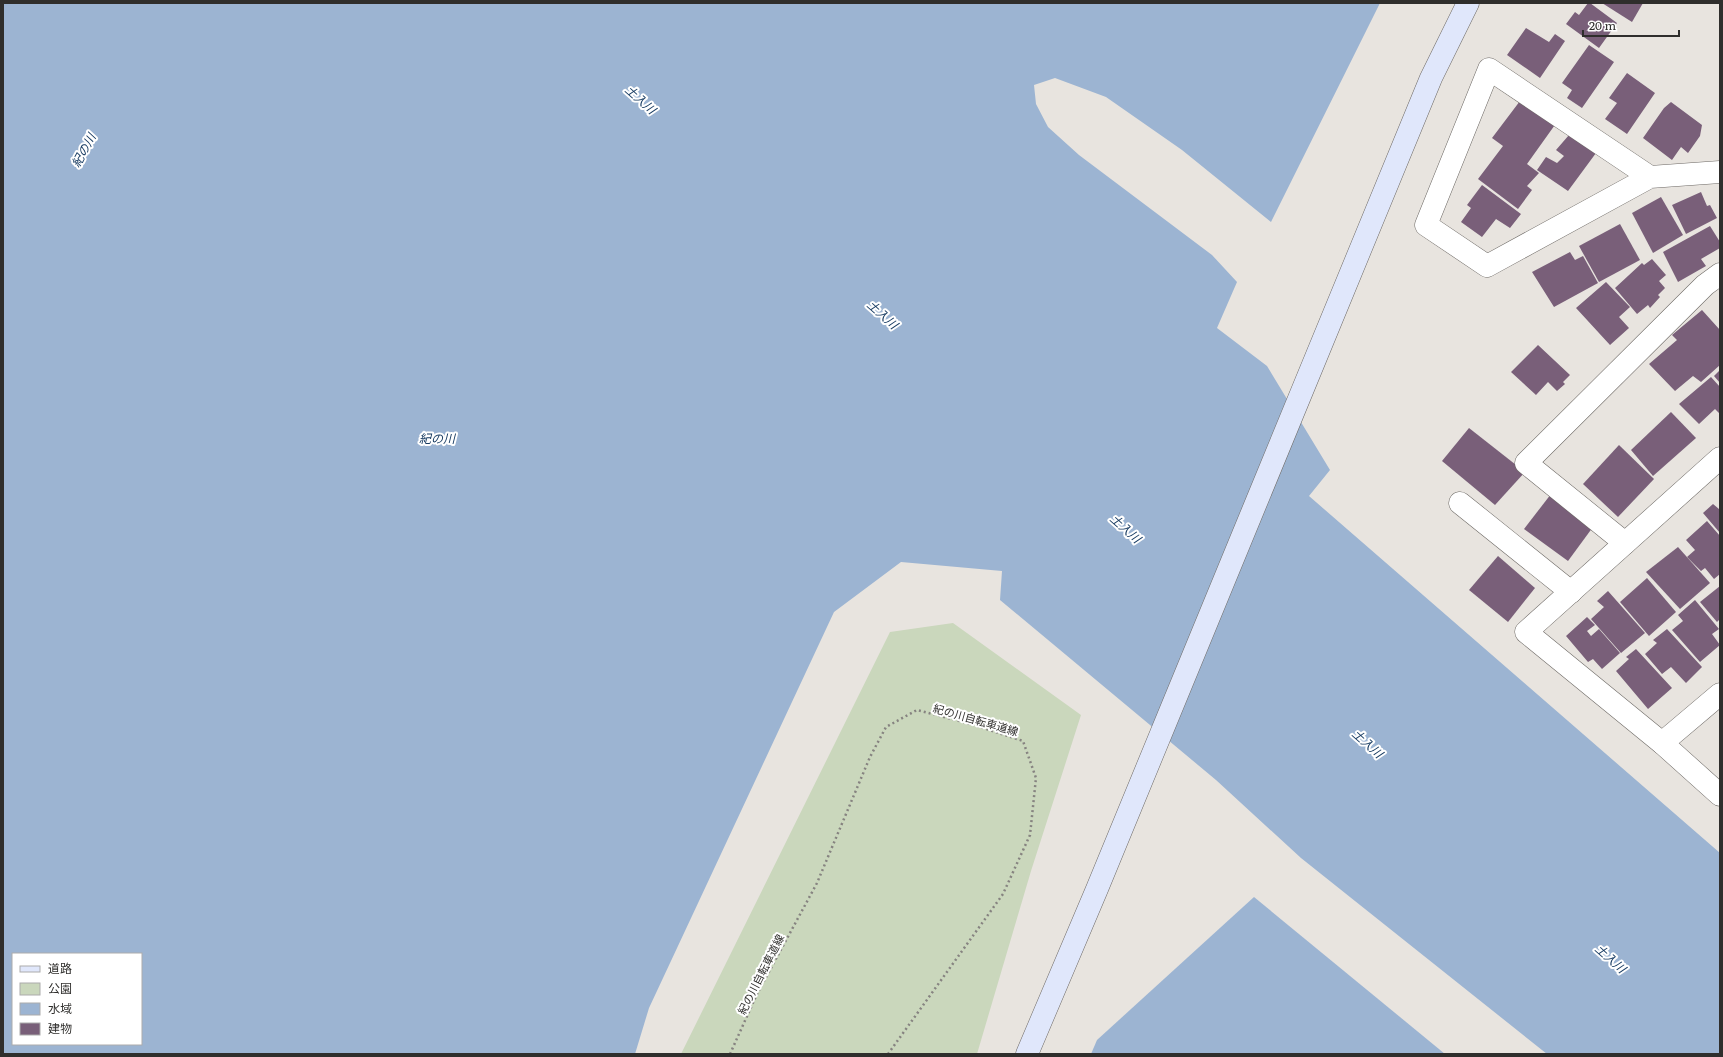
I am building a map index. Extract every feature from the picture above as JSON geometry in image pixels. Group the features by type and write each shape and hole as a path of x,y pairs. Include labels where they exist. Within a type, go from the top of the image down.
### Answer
{"street":[{"path":"1027,1054 1097,889 1431,78 1468,3"},
{"path":"1650,177 1489,69 1426,225 1487,266 1650,177 1720,172"},
{"path":"1626,543 1526,463 1700,290 1720,274"},
{"path":"1720,458 1526,632 1662,743 1720,795"},
{"path":"1460,503 1571,592"},
{"path":"1662,743 1720,694"}],"path":[{"name":"紀の川自転車道線","path":"730,1054 757,994 817,883 870,757 886,727 917,710 971,724 1023,741 1036,778 1030,834 1003,894 888,1054"}],"green space":[{"path":"953,623 1081,715 1031,871 977,1054 681,1054 890,632"}],"water":[{"name":"紀の川","path":"3,3 1380,3 1271,222 1182,150 1106,97 1055,78 1034,85 1036,104 1048,127 1079,155 1212,255 1237,282 1217,328 1267,366 1330,470 1309,496 1720,853 1720,1054 1547,1054 1301,858 1216,780 1000,600 1002,571 901,562 834,612 649,1008 635,1054 3,1054"},
{"path":"1254,897 1445,1054 1091,1054 1097,1040"}],"building":[{"path":"1588,3 1617,23 1599,48 1566,24 1575,12 1579,15"},
{"path":"1602,3 1643,3 1632,22"},
{"path":"1526,28 1549,42 1555,34 1565,41 1540,78 1507,55"},
{"path":"1589,45 1614,62 1582,108 1567,98 1572,90 1562,83"},
{"path":"1627,73 1655,93 1627,134 1605,119 1617,103 1609,98"},
{"path":"1523,97 1557,122 1527,164 1539,173 1527,186 1532,190 1518,209 1478,179 1503,146 1492,138"},
{"path":"1671,102 1702,125 1700,136 1688,153 1681,147 1672,160 1643,138 1664,108"},
{"path":"1569,135 1596,153 1568,191 1537,170 1546,157 1557,163 1564,156 1556,150"},
{"path":"1482,185 1521,214 1510,228 1496,219 1482,237 1461,222 1471,208 1467,205"},
{"path":"1701,192 1707,206 1710,205 1717,218 1686,234 1672,205"},
{"path":"1661,197 1683,235 1653,253 1632,213"},
{"path":"1620,224 1640,260 1599,282 1579,246"},
{"path":"1710,226 1720,242 1720,248 1701,259 1706,266 1678,282 1663,252"},
{"path":"1570,252 1575,260 1583,256 1598,283 1554,307 1532,272"},
{"path":"1652,259 1666,275 1659,281 1665,288 1658,295 1660,297 1650,308 1648,305 1637,314 1615,288 1642,263 1644,265"},
{"path":"1606,282 1630,307 1619,317 1629,328 1610,345 1576,308"},
{"path":"1702,310 1720,330 1720,365 1701,382 1693,376 1675,391 1649,364 1677,340 1672,335"},
{"path":"1538,345 1570,375 1563,382 1565,384 1557,391 1548,382 1536,395 1511,372"},
{"path":"1720,370 1720,383 1714,376"},
{"path":"1711,377 1720,387 1720,414 1715,409 1699,424 1679,404"},
{"path":"1671,412 1696,438 1653,476 1631,450"},
{"path":"1469,428 1525,472 1495,505 1442,461"},
{"path":"1619,445 1654,479 1618,517 1583,484"},
{"path":"1551,494 1593,527 1568,561 1524,529"},
{"path":"1713,504 1719,509 1720,508 1720,533 1703,513"},
{"path":"1707,521 1720,536 1720,574 1714,579 1705,568 1701,571 1687,557 1695,550 1686,540"},
{"path":"1678,547 1710,583 1680,609 1646,572"},
{"path":"1498,556 1535,588 1508,622 1469,590"},
{"path":"1647,578 1676,612 1649,636 1620,602"},
{"path":"1720,586 1720,619 1717,622 1700,602"},
{"path":"1608,591 1645,633 1621,653 1591,619 1604,607 1597,601"},
{"path":"1695,600 1719,629 1712,634 1720,645 1700,662 1672,630 1683,621 1678,615"},
{"path":"1587,617 1595,625 1587,631 1591,636 1599,629 1620,653 1602,669 1593,659 1588,662 1566,636"},
{"path":"1667,629 1702,667 1686,683 1671,667 1662,674 1645,654 1657,643 1653,640"},
{"path":"1636,649 1672,688 1648,709 1616,671 1629,659 1626,657"}],"water label":[{"name":"土入川","path":"641,99"},
{"name":"土入川","path":"883,314"},
{"name":"土入川","path":"1126,528"},
{"name":"土入川","path":"1368,743"},
{"name":"土入川","path":"1611,958"}]}
